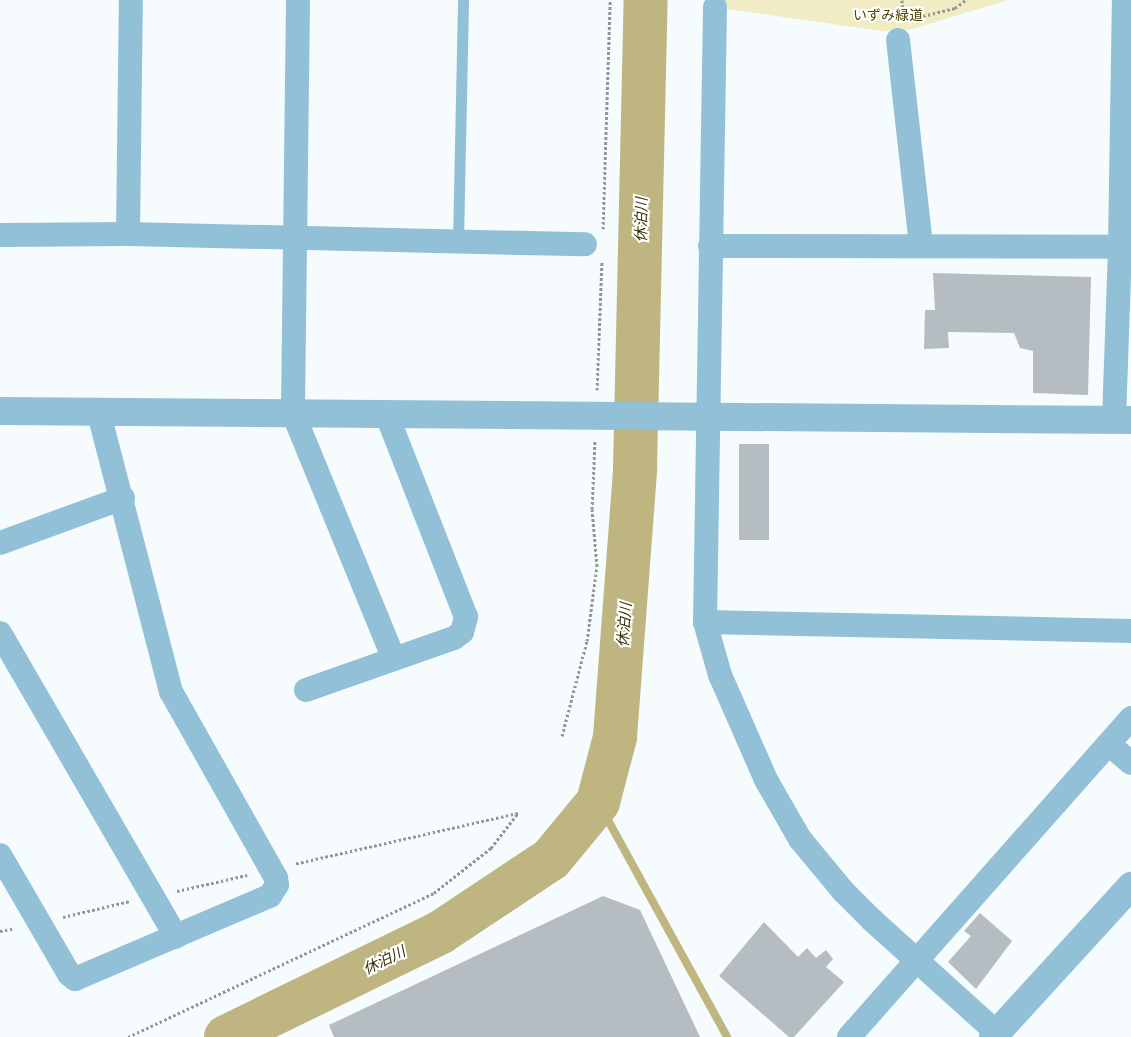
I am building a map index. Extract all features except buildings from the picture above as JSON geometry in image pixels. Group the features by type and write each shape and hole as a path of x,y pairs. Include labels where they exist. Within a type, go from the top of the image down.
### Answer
{"street":[{"path":"128,234 131,0"},
{"path":"298,0 294,413 394,659"},
{"path":"0,411 99,414 294,413 387,416 1122,420 1120,247 1124,0"},
{"path":"715,7 705,622 720,675 783,812 800,839 843,891 995,1035 1131,886"},
{"path":"898,40 921,246"},
{"path":"0,235 128,234 594,245"},
{"path":"710,246 1120,247"},
{"path":"2,862 68,974 75,979 270,896 275,891 276,878 178,708 99,414"},
{"path":"306,690 454,638 462,632 466,617 387,416"},
{"path":"0,543 123,498"},
{"path":"705,622 1131,631"},
{"path":"0,633 176,937"},
{"path":"848,1037 1131,718"},
{"path":"1109,744 1131,763"}],"lane":[{"path":"458,241 462,0"}],"path":[{"path":"562,736 587,641 597,566 592,509 601,417 594,245 610,0"},
{"path":"903,16 923,16 955,8 966,0"}],"green space":[{"name":"いずみ緑道","path":"706,0 1008,0 909,30 882,31 706,6"}],"waterway":[{"name":"休泊川","path":"226,1037 441,932 551,859 598,802 615,737 635,468 646,0"},
{"path":"598,802 727,1037"}]}
